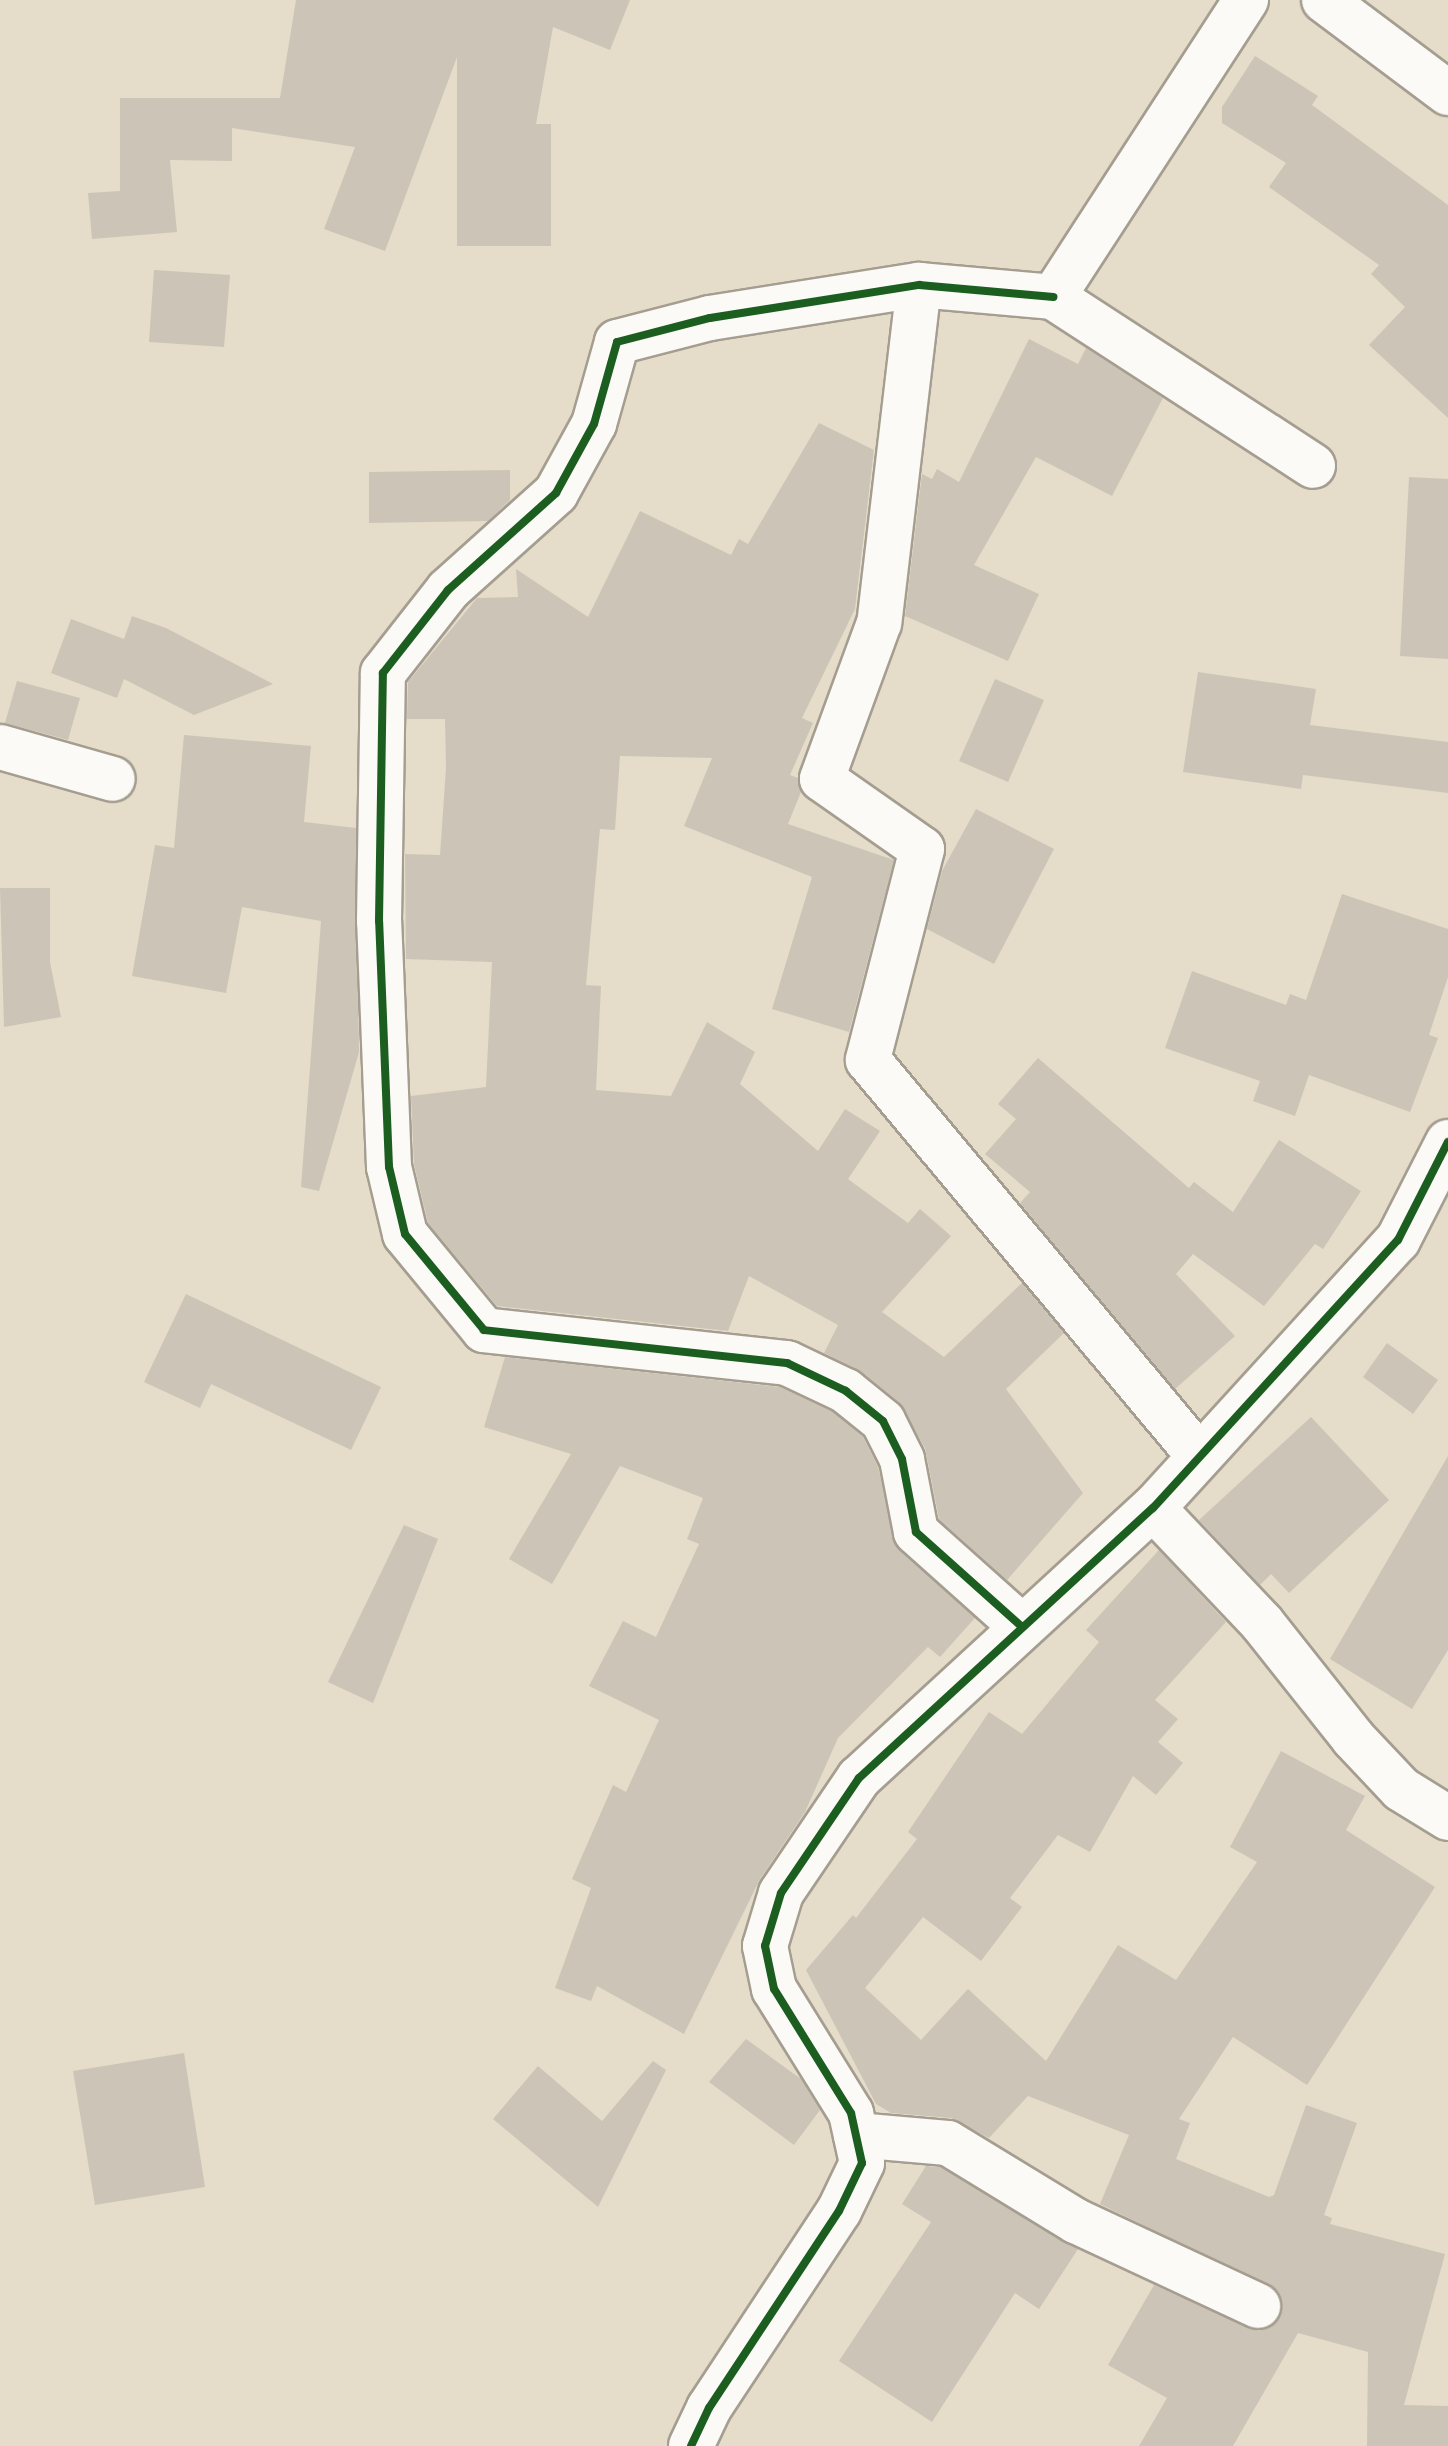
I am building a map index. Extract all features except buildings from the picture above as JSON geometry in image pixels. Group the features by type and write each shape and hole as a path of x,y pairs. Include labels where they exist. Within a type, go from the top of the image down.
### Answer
{"street":[{"path":"1053,297 1246,0"},
{"path":"1324,0 1448,93"},
{"path":"919,285 879,623 822,779 922,849 868,1060 1199,1456"},
{"path":"1021,1626 916,1532 902,1459 890,1434 883,1421 846,1391 787,1363 484,1330 405,1234 389,1167 379,921 383,673 448,590 556,493 594,424 617,342 710,318 919,285 1053,297 1313,466"},
{"path":"0,747 113,779"},
{"path":"691,2446 709,2408 839,2211 862,2163 851,2113 774,1989 765,1946 781,1893 859,1778 1153,1508 1398,1240 1448,1142"},
{"path":"1153,1508 1262,1623 1391,1779 1448,1818"},
{"path":"856,2135 948,2143 1076,2221 1258,2306"}],"cycle path":[{"path":"1021,1626 916,1532 902,1459 883,1421 846,1391 787,1363 484,1330 405,1234 389,1167 379,921 383,673 448,590 556,493 594,424 617,342 710,318 919,285 1053,297"},
{"path":"691,2446 709,2408 839,2211 862,2163 851,2113 774,1989 765,1946 781,1893 859,1778 1153,1508 1398,1240 1448,1142"}]}
